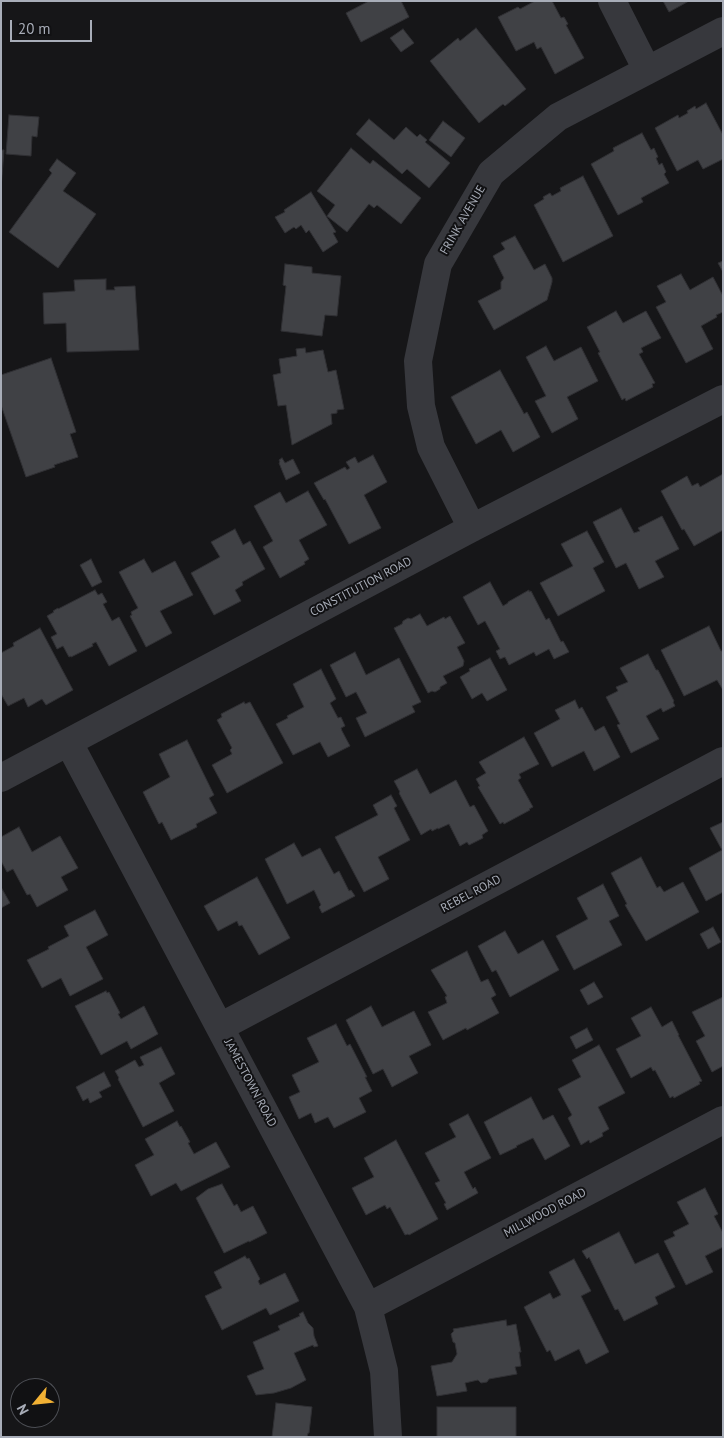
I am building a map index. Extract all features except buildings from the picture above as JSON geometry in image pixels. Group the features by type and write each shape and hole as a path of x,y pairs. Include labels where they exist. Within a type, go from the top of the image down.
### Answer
{"street":[{"path":"612,1 647,70"},
{"name":"FRINK AVENUE","path":"472,528 431,447 421,406 418,361 438,264 491,173 558,118 723,31"},
{"name":"CONSTITUTION ROAD","path":"1,778 472,528 723,399"},
{"name":"JAMESTOWN ROAD","path":"69,743 368,1307 384,1371 388,1437"},
{"name":"REBEL ROAD","path":"220,1027 723,761"},
{"name":"MILLWOOD ROAD","path":"368,1307 723,1120"}]}
